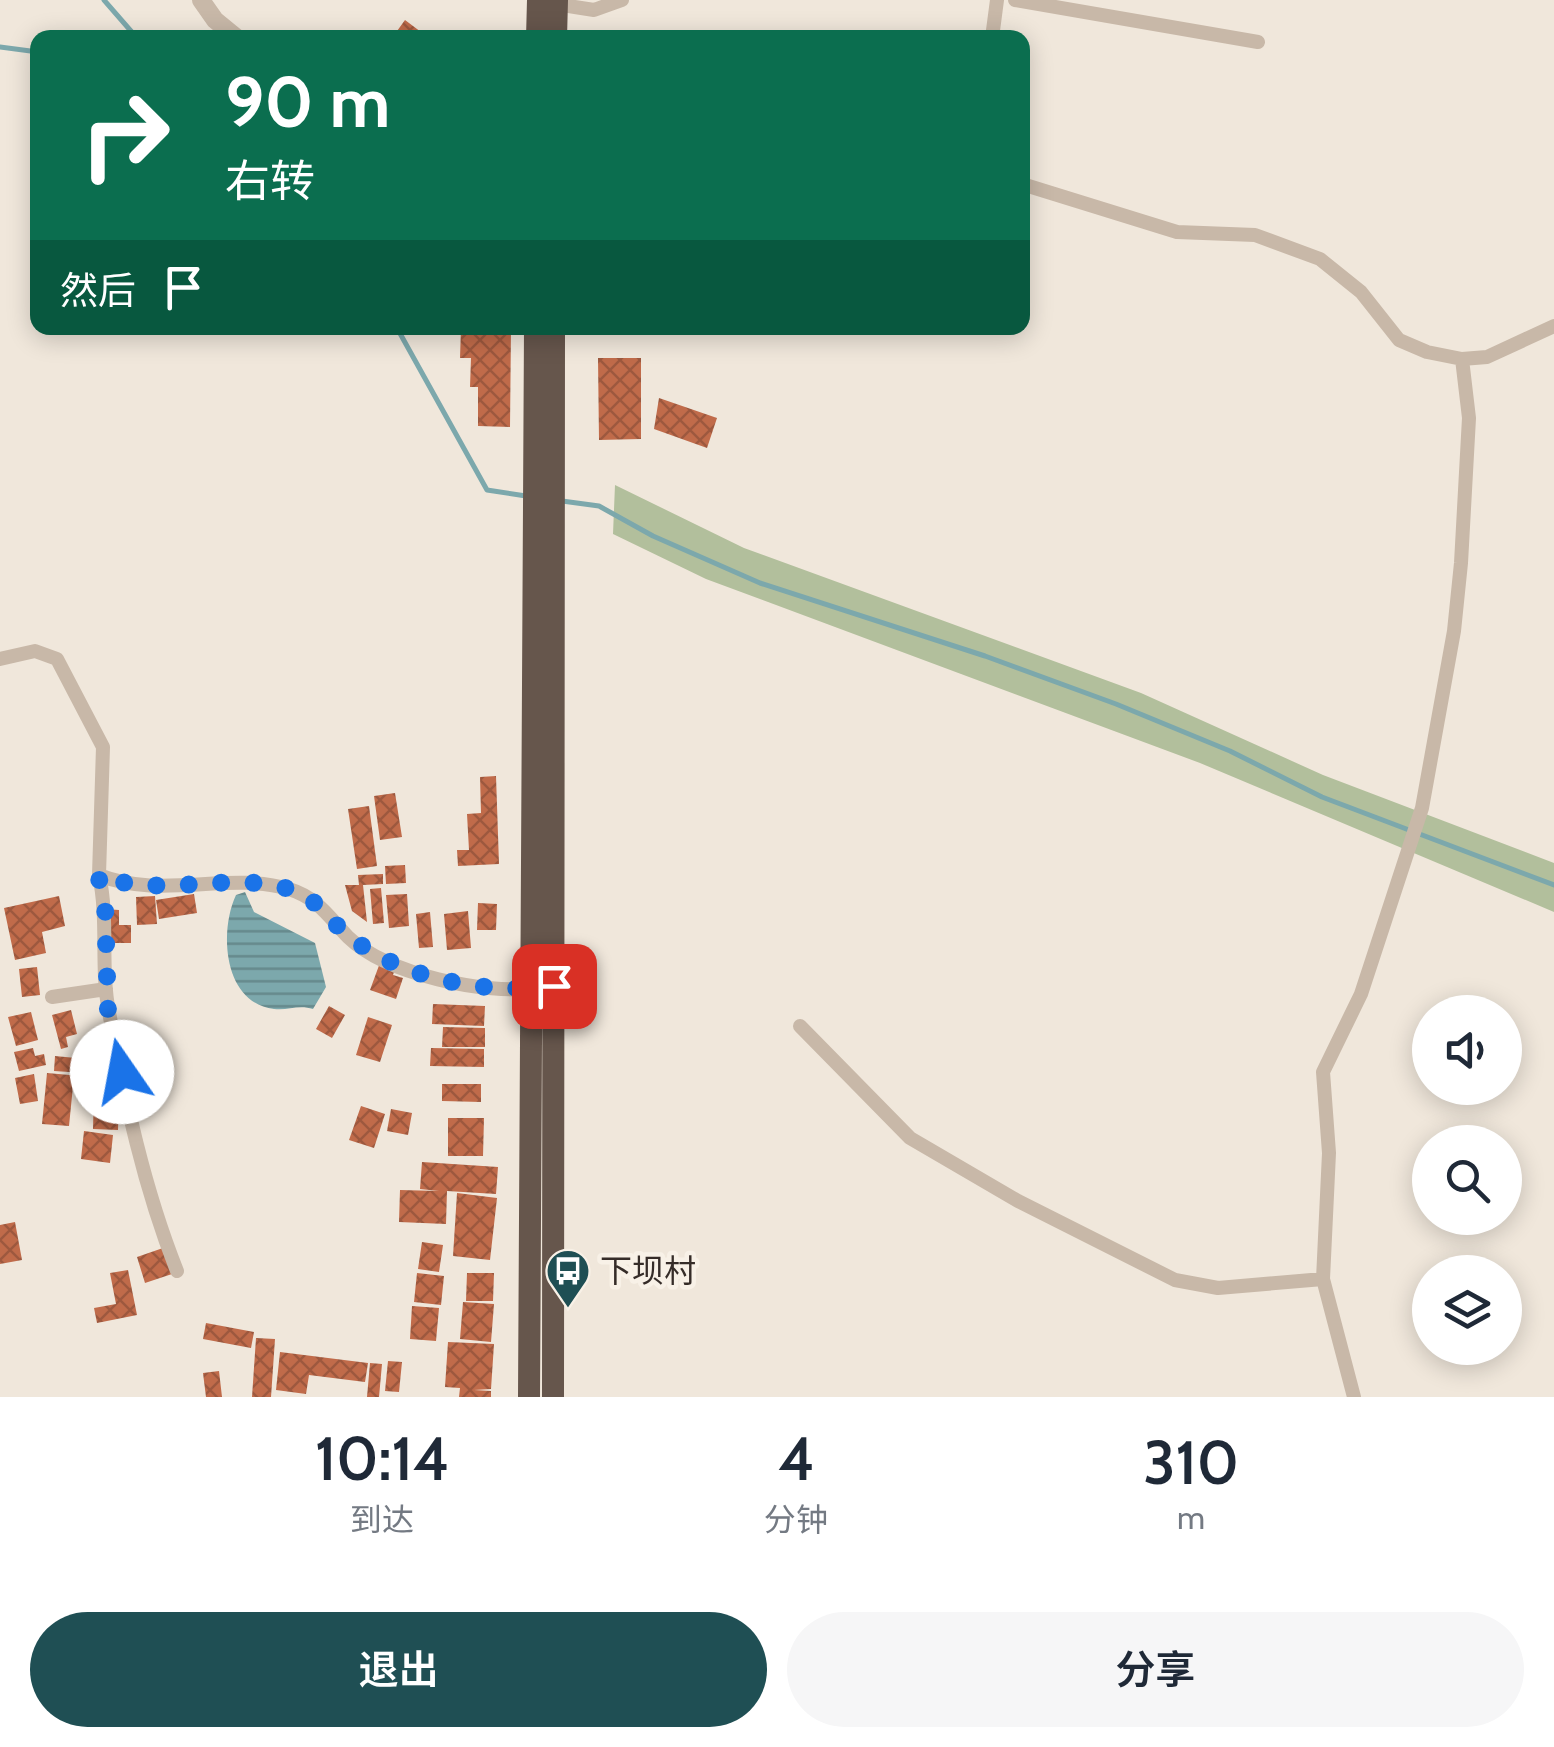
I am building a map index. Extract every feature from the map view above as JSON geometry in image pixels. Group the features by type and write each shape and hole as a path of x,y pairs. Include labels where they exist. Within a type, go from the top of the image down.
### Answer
{"highway":[{"path":"539,30 544,1"},
{"path":"544,1 553,30"},
{"path":"537,335 546,427"},
{"path":"529,1397 529,989 546,427 553,335"},
{"path":"545,544 554,986 553,1397"}],"street":[{"path":"201,0 229,30"},
{"path":"544,1 594,10 622,0"},
{"path":"993,30 997,0"},
{"path":"1026,1 1258,42"},
{"path":"1030,186 1177,232 1255,235 1320,259 1360,292 1399,340 1427,352 1462,359 1486,357 1554,326"},
{"path":"1354,1397 1323,1279 1329,1154 1322,1072 1361,994 1422,808 1454,631 1461,562 1469,418 1462,359"},
{"path":"0,660 35,651 57,659 103,748 98,875 105,902 106,990 132,1128 177,1271"},
{"path":"98,875 122,884 259,884 288,889 321,905 350,938 385,958 477,988 554,986"},
{"path":"52,996 106,990"},
{"path":"800,1026 870,1100 926,1149 1175,1280 1196,1288 1218,1288 1323,1279"}],"green space":[{"path":"615,485 744,548 1141,693 1323,775 1554,863 1554,912 1200,763 706,579 613,534"}],"water":[{"path":"245,892 254,912 315,943 326,987 313,1009 274,1009 257,1004 235,980 227,945 228,927 236,895"}],"building":[{"path":"405,20 418,30 398,30"},
{"path":"461,335 511,335 510,427 478,426 478,387 470,387 471,358 460,358"},
{"path":"598,358 641,358 641,439 599,440"},
{"path":"659,398 717,418 707,448 654,429"},
{"path":"496,776 499,864 458,866 457,850 469,850 467,814 481,813 480,777"},
{"path":"395,793 402,837 380,840 374,796"},
{"path":"369,806 377,866 357,869 348,809"},
{"path":"405,865 406,883 386,884 385,866"},
{"path":"383,874 383,884 363,885 367,922 352,911 345,885 359,885 358,875"},
{"path":"381,888 384,923 373,924 370,889"},
{"path":"194,894 197,913 159,919 156,900"},
{"path":"407,894 409,926 389,928 386,895"},
{"path":"59,896 65,926 42,932 46,953 15,960 4,908"},
{"path":"155,896 157,924 137,925 136,897"},
{"path":"478,903 497,904 496,930 477,930"},
{"path":"105,909 119,910 119,925 131,925 131,943 104,943"},
{"path":"468,911 471,948 447,950 444,914"},
{"path":"430,912 433,947 419,948 416,914"},
{"path":"381,960 396,966 393,975 403,978 396,999 370,990"},
{"path":"37,967 40,995 22,997 19,969"},
{"path":"433,1004 485,1006 484,1026 432,1024"},
{"path":"329,1006 345,1015 332,1038 316,1029"},
{"path":"71,1010 77,1034 66,1037 68,1047 61,1049 52,1015"},
{"path":"31,1012 38,1040 16,1046 8,1017"},
{"path":"368,1017 392,1025 380,1062 356,1055"},
{"path":"443,1027 485,1028 485,1047 442,1047"},
{"path":"33,1048 35,1056 44,1054 46,1065 19,1071 14,1052"},
{"path":"431,1048 484,1049 484,1067 430,1066"},
{"path":"55,1056 86,1059 85,1073 54,1071"},
{"path":"47,1073 81,1076 80,1086 73,1086 69,1126 42,1124"},
{"path":"34,1074 38,1101 20,1104 15,1078"},
{"path":"442,1084 481,1084 481,1102 442,1101"},
{"path":"94,1090 119,1091 118,1130 93,1129"},
{"path":"361,1106 385,1114 374,1148 349,1140"},
{"path":"391,1109 412,1113 408,1135 387,1131"},
{"path":"448,1118 484,1118 483,1156 448,1156"},
{"path":"84,1131 113,1135 110,1163 81,1159"},
{"path":"422,1162 498,1167 496,1194 447,1191 446,1224 399,1222 400,1190 439,1191 420,1189"},
{"path":"457,1193 497,1198 490,1260 453,1256"},
{"path":"15,1222 22,1260 0,1264 0,1225"},
{"path":"422,1242 443,1245 439,1272 418,1269"},
{"path":"163,1248 172,1274 145,1283 137,1257"},
{"path":"128,1270 137,1315 97,1323 94,1308 116,1304 110,1273"},
{"path":"417,1273 444,1276 441,1305 414,1302"},
{"path":"467,1273 494,1273 493,1301 466,1301"},
{"path":"463,1302 494,1304 491,1342 460,1339"},
{"path":"412,1306 439,1308 436,1341 410,1339"},
{"path":"206,1323 254,1332 251,1348 203,1339"},
{"path":"256,1338 275,1339 271,1397 252,1397"},
{"path":"448,1342 494,1344 491,1389 474,1390 491,1391 491,1397 459,1397 460,1388 445,1387"},
{"path":"280,1352 368,1363 365,1382 309,1375 306,1394 276,1390"},
{"path":"388,1361 402,1362 399,1392 385,1391"},
{"path":"370,1363 382,1364 379,1397 367,1397"},
{"path":"219,1371 222,1397 206,1397 203,1373"}],"waterway":[{"path":"104,0 130,30"},
{"path":"0,47 30,51"},
{"path":"401,335 487,490 526,496"},
{"path":"562,501 599,506 653,536 760,583 985,656 1116,704 1230,751 1322,797 1554,885"}],"place":[{"name":"下坝村","path":"568,1309"}],"route":[{"path":"122,1072 108,1012 105,902 98,875 122,884 196,888 259,884 288,889 321,905 350,938 369,951 428,975 477,988 554,986"}]}
